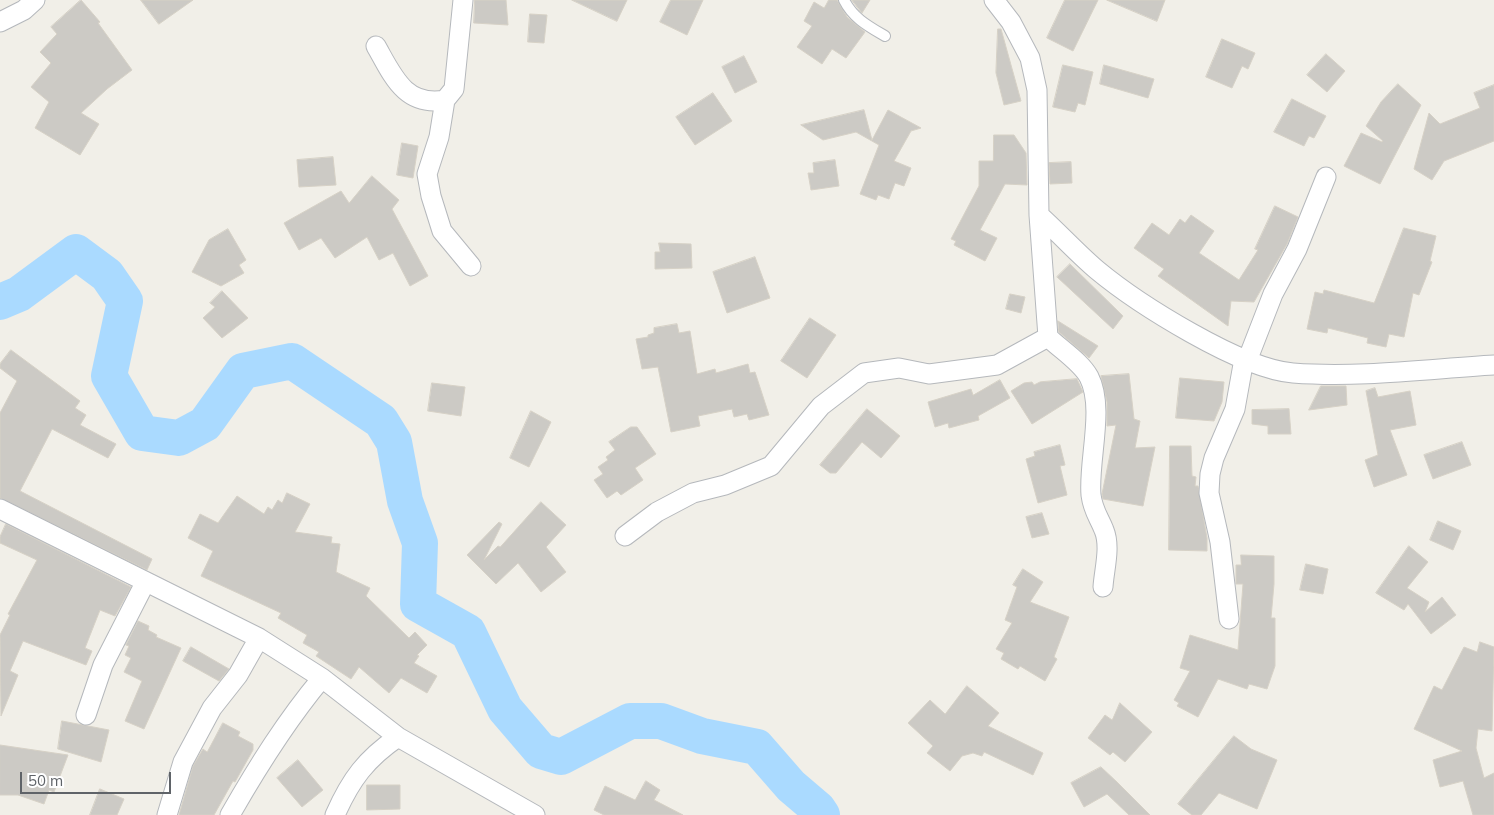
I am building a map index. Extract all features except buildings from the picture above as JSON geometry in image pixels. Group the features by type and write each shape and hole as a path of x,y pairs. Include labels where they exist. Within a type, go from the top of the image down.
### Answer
{"street":[{"path":"0,22 24,10 35,0"},
{"path":"463,0 454,89 445,100 439,137 427,174 442,231 471,266"},
{"path":"994,0 1011,22 1030,58 1037,90 1040,215 1048,337 1088,376 1093,389 1095,418 1091,494 1096,516 1104,530 1106,542 1103,587"},
{"path":"376,46 395,80 411,96 431,102 445,100"},
{"path":"1230,619 1220,542 1209,493 1210,474 1214,458 1235,409 1246,360 1273,294 1297,249 1326,177"},
{"path":"1040,215 1097,270 1187,330 1246,360 1291,373 1310,374 1346,374 1494,365"},
{"path":"625,536 657,512 693,493 725,485 770,466 783,454 821,406 864,373 899,368 929,374 997,365 1048,337"},
{"path":"0,509 259,638 322,678 398,737 536,815"},
{"path":"86,715 103,665 145,582"},
{"path":"166,815 183,762 212,708 238,675 259,638"},
{"path":"230,815 269,747 295,710 322,678"},
{"path":"335,815 355,775 371,758 398,737"}],"lane":[{"path":"844,0 850,12 866,26 885,36"}],"waterway":[{"path":"0,302 19,294 76,252 107,275 125,301 109,376 142,433 179,438 205,424 243,371 292,361 381,421 394,442 405,501 420,543 418,604 468,632 505,709 541,751 561,757 630,721 661,721 702,736 757,747 791,786 818,809 822,815"}]}
